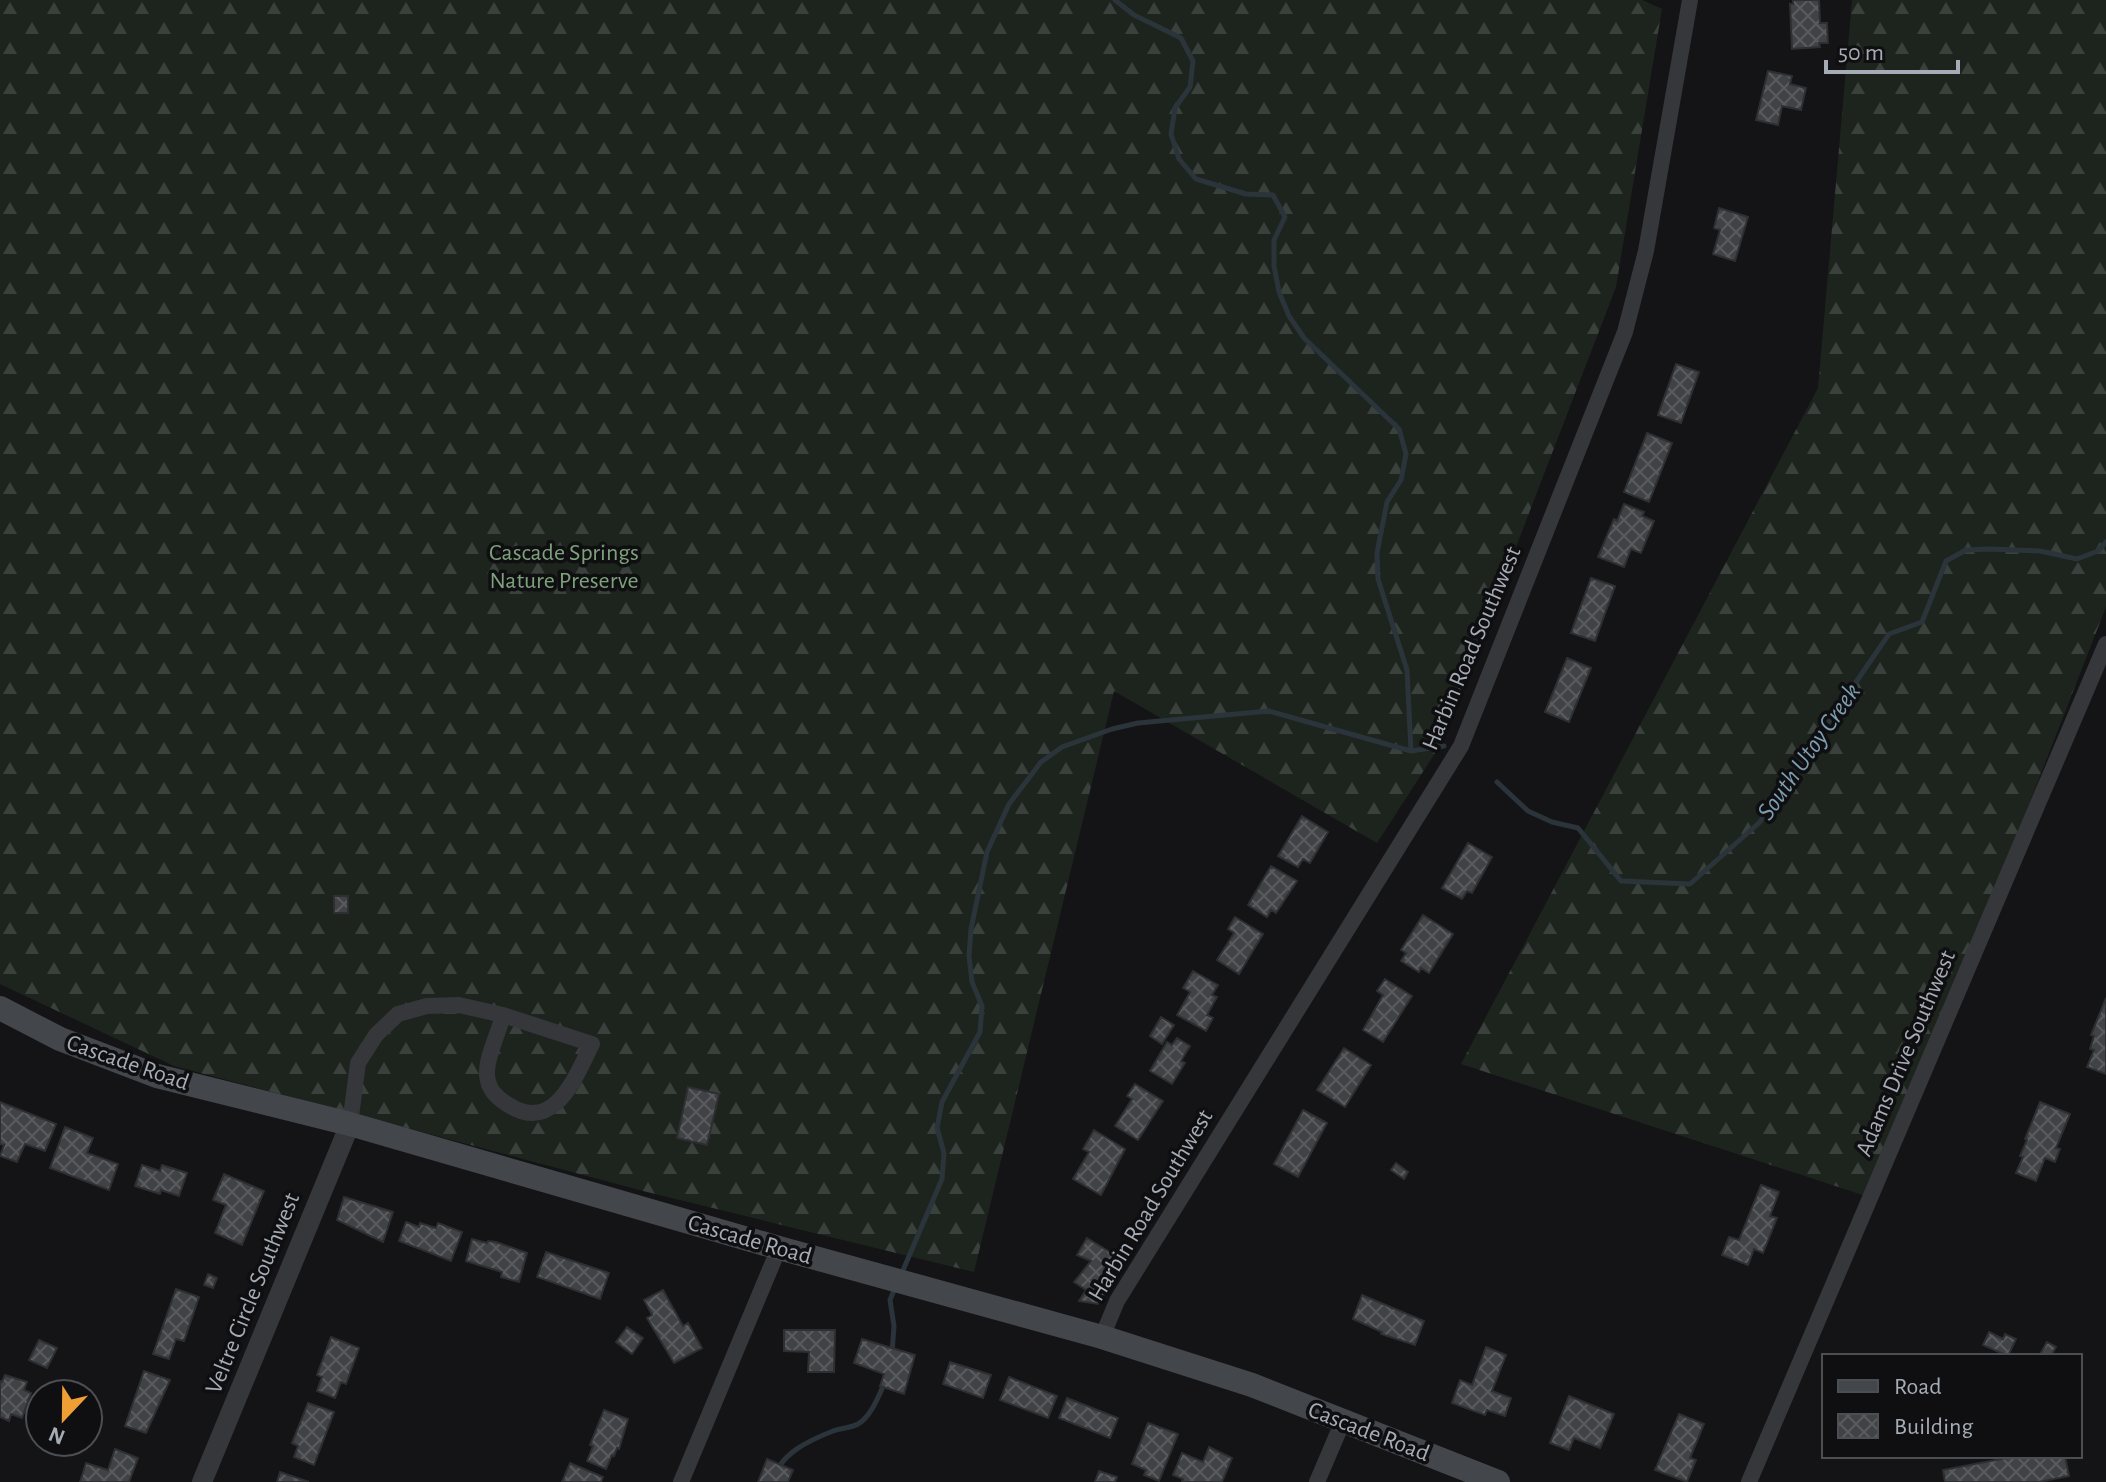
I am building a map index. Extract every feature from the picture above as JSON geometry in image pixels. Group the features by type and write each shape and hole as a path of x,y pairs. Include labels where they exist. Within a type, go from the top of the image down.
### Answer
{"main road":[{"name":"Cascade Road","path":"0,1008 60,1039 157,1076 350,1124 1102,1337 1252,1385 1498,1482"}],"street":[{"name":"Harbin Road Southwest","path":"1102,1337 1125,1288 1461,746 1625,332 1646,251 1690,0"},
{"name":"Adams Drive Southwest","path":"1749,1482 2106,644"},
{"path":"350,1124 358,1063 376,1035 398,1014 427,1006 459,1005 503,1015 592,1044 573,1083 552,1109 533,1114 513,1108 493,1095 487,1075 503,1015"},
{"name":"Veltre Circle Southwest","path":"202,1482 350,1124"},
{"path":"681,1482 779,1248"},
{"path":"1317,1482 1343,1421"}],"green space":[{"name":"Cascade Springs Nature Preserve","path":"0,0 1642,0 1662,9 1616,287 1439,747 1377,843 1114,691 974,1272 647,1192 174,1066 0,984"},
{"path":"1852,0 2106,0 2106,607 1875,1199 1461,1064 1818,388"}],"building":[{"path":"1793,0 1819,0 1820,23 1827,23 1828,43 1819,43 1820,47 1792,49 1790,4"},
{"path":"1768,71 1792,76 1790,84 1806,88 1801,110 1782,106 1778,125 1756,120"},
{"path":"1719,208 1748,217 1735,261 1713,254 1720,230 1714,228"},
{"path":"1676,364 1699,372 1681,423 1658,415"},
{"path":"1647,433 1672,443 1649,502 1624,492"},
{"path":"1624,504 1644,512 1642,516 1654,521 1641,553 1631,549 1624,567 1598,557"},
{"path":"1591,578 1615,586 1595,641 1571,633"},
{"path":"1567,658 1591,668 1569,722 1545,712"},
{"path":"1302,816 1328,832 1310,863 1303,859 1298,867 1278,856"},
{"path":"1468,843 1492,857 1472,893 1467,891 1462,899 1442,888"},
{"path":"1271,866 1297,881 1276,913 1271,910 1267,917 1248,905"},
{"path":"334,896 348,896 348,913 334,913"},
{"path":"1423,915 1453,934 1429,973 1421,968 1419,972 1401,961 1406,953 1401,950"},
{"path":"1235,917 1263,934 1239,974 1217,960 1234,933 1228,929"},
{"path":"1193,971 1218,985 1212,995 1217,997 1207,1015 1213,1018 1206,1031 1177,1015 1190,992 1183,988"},
{"path":"1385,979 1412,996 1383,1042 1363,1030 1383,995 1377,991"},
{"path":"2106,998 2106,1074 2087,1067 2094,1050 2090,1049 2094,1036 2091,1035"},
{"path":"1161,1017 1174,1025 1162,1044 1150,1036"},
{"path":"1177,1038 1190,1046 1181,1061 1185,1063 1172,1084 1150,1071 1167,1042 1172,1045"},
{"path":"1344,1048 1371,1065 1345,1107 1317,1090"},
{"path":"1135,1084 1163,1101 1138,1140 1115,1126 1132,1099 1127,1096"},
{"path":"688,1087 719,1094 707,1145 677,1138"},
{"path":"0,1102 56,1124 45,1151 25,1144 17,1162 0,1156 4,1145 0,1144"},
{"path":"2040,1102 2070,1114 2056,1148 2060,1149 2055,1162 2045,1158 2036,1181 2016,1173"},
{"path":"1303,1110 1327,1123 1298,1177 1274,1164"},
{"path":"65,1127 93,1138 87,1153 118,1164 109,1190 50,1168"},
{"path":"1094,1130 1125,1149 1101,1195 1073,1179 1089,1152 1083,1149"},
{"path":"1396,1163 1408,1172 1404,1179 1391,1170"},
{"path":"142,1165 160,1171 162,1165 187,1173 179,1196 135,1186"},
{"path":"224,1174 264,1191 242,1245 215,1233 226,1205 213,1200"},
{"path":"1761,1185 1779,1192 1770,1216 1777,1218 1763,1253 1754,1249 1748,1265 1722,1255 1729,1237 1739,1240"},
{"path":"344,1197 393,1212 383,1242 337,1220"},
{"path":"406,1222 436,1228 438,1223 462,1232 451,1261 399,1241"},
{"path":"1087,1238 1118,1257 1108,1273 1115,1277 1098,1304 1079,1301 1086,1290 1074,1282 1091,1261 1077,1255"},
{"path":"472,1239 496,1242 527,1253 519,1282 501,1277 502,1272 466,1261"},
{"path":"546,1252 609,1273 600,1299 537,1277"},
{"path":"208,1274 217,1278 213,1288 204,1285"},
{"path":"176,1289 199,1297 184,1341 176,1339 169,1359 153,1354"},
{"path":"663,1290 683,1326 688,1323 702,1348 674,1363 647,1318 652,1315 644,1300"},
{"path":"1362,1295 1424,1321 1415,1345 1381,1334 1353,1319"},
{"path":"627,1327 643,1338 632,1354 616,1342"},
{"path":"784,1330 835,1330 834,1372 808,1372 809,1352 784,1351"},
{"path":"1989,1332 2003,1339 2005,1334 2016,1339 2009,1354 1983,1345"},
{"path":"331,1337 359,1348 346,1384 341,1382 335,1398 317,1391 322,1377 317,1375"},
{"path":"862,1339 915,1355 904,1394 880,1386 884,1374 854,1363"},
{"path":"39,1340 57,1348 47,1368 29,1360"},
{"path":"2047,1342 2056,1347 2052,1354 2040,1354"},
{"path":"1486,1347 1506,1355 1492,1391 1511,1398 1505,1416 1487,1410 1485,1415 1452,1403 1460,1380 1472,1385"},
{"path":"950,1362 991,1375 983,1398 943,1384"},
{"path":"144,1371 170,1380 146,1433 125,1426"},
{"path":"5,1375 24,1381 22,1418 11,1414 9,1421 0,1417"},
{"path":"1009,1377 1057,1396 1048,1418 1000,1400"},
{"path":"1569,1396 1614,1414 1600,1448 1574,1438 1569,1450 1550,1443"},
{"path":"1067,1398 1118,1418 1110,1438 1059,1418"},
{"path":"308,1403 334,1412 314,1465 294,1457 298,1446 292,1443"},
{"path":"604,1410 628,1419 619,1449 612,1455 606,1469 587,1461"},
{"path":"1679,1414 1704,1424 1690,1458 1696,1460 1687,1482 1655,1470"},
{"path":"1148,1423 1178,1434 1159,1481 1144,1475 1146,1470 1132,1464"},
{"path":"1209,1447 1232,1458 1222,1482 1182,1482 1183,1479 1173,1475 1182,1453 1203,1462"},
{"path":"115,1449 138,1458 129,1482 80,1482 86,1463 108,1470"},
{"path":"2006,1458 2065,1458 2069,1476 2039,1482 1945,1482 1943,1470"},
{"path":"767,1459 793,1470 788,1482 758,1482"},
{"path":"570,1463 603,1477 601,1482 562,1482"},
{"path":"1099,1471 1117,1477 1115,1482 1095,1482"},
{"path":"280,1472 309,1482 277,1482"}],"waterway":[{"name":"South Utoy Creek","path":"1115,0 1134,15 1181,38 1193,61 1190,87 1175,108 1171,134 1179,159 1196,179 1246,194 1273,195 1285,217 1274,240 1274,266 1279,292 1289,316 1304,338 1399,429 1406,454 1401,480 1387,502 1377,553 1378,579 1407,670 1411,751"},
{"name":"South Utoy Creek","path":"1497,782 1528,811 1552,822 1578,828 1621,881 1690,884 1760,822 1889,634 1922,622 1946,561 1966,550 1990,549 2040,551 2077,559 2098,551 2106,542"},
{"path":"901,1275 942,1179 944,1153 937,1128 942,1102 980,1032 982,1006 972,982 969,956 971,929 987,852 1009,804 1041,762 1062,747 1138,723 1269,711 1411,751 1444,746"},
{"path":"892,1353 894,1326 890,1300 895,1288"},
{"path":"773,1482 781,1463 796,1449 863,1421 885,1382"}]}
